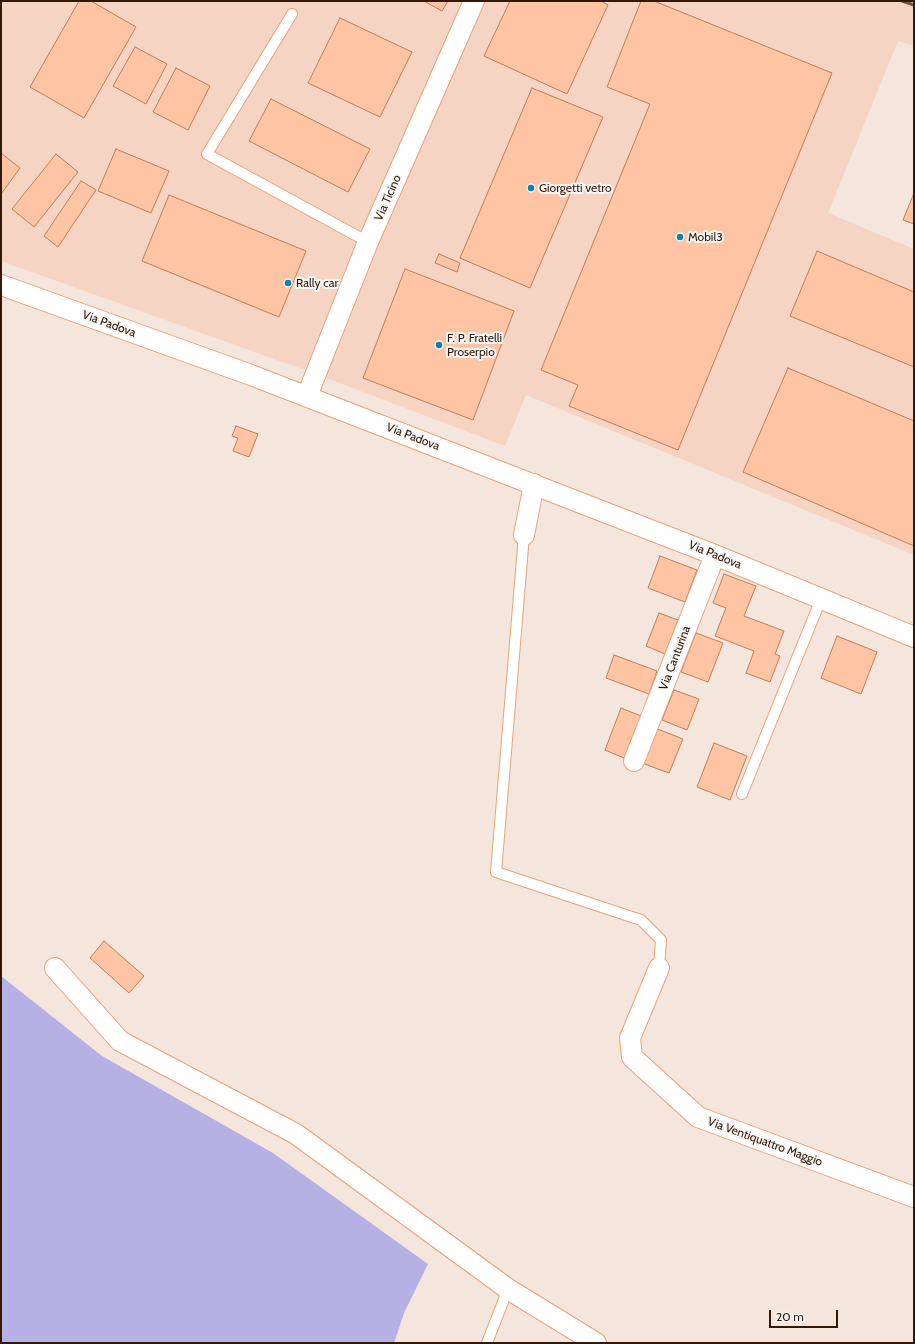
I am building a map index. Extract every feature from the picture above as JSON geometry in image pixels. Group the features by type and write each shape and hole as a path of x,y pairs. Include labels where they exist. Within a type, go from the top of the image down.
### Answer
{"street":[{"name":"Via Ticino","path":"307,396 368,242 474,1"},
{"name":"Via Padova","path":"1,286 307,396 715,555 914,637"},
{"path":"524,535 534,484"},
{"name":"Via Canturina","path":"634,761 715,555"},
{"path":"55,968 120,1041 296,1134 508,1289 596,1343"},
{"name":"Via Ventiquattro Maggio","path":"659,968 630,1038 632,1057 698,1117 914,1197"}],"lane":[{"path":"292,14 207,154 368,242"},
{"path":"524,535 496,872 641,920 661,940 659,968"},
{"path":"742,794 821,598"},
{"path":"487,1343 508,1289"}],"shaded area":[{"path":"1,1 914,1 914,46 898,41 828,213 914,249 914,555 526,395 505,446 313,373 1,261"},
{"path":"1,976 102,1056 273,1153 428,1264 404,1313 394,1343 1,1343"}],"building":[{"path":"79,1 91,1 136,27 84,118 30,87"},
{"path":"424,1 448,1 442,11"},
{"path":"510,1 601,1 608,5 567,94 484,56"},
{"name":"Mobil3","path":"641,1 654,1 832,73 678,450 569,406 578,385 541,370 650,104 607,87"},
{"path":"340,18 412,52 380,117 308,83"},
{"path":"135,47 167,64 146,104 113,86"},
{"path":"176,68 210,86 188,130 153,112"},
{"name":"Giorgetti vetro","path":"532,88 603,117 530,288 460,258"},
{"path":"271,99 370,149 348,192 249,141"},
{"path":"116,149 169,171 151,213 98,191"},
{"path":"1,153 20,168 1,194"},
{"path":"56,154 78,172 34,227 12,209"},
{"path":"81,181 96,190 58,247 44,236"},
{"path":"914,193 914,224 903,220"},
{"path":"169,195 306,251 279,317 142,261"},
{"path":"817,251 914,292 914,367 790,316"},
{"path":"439,254 460,263 457,272 435,263"},
{"name":"F. P. Fratelli Proserpio","path":"405,269 514,311 473,420 363,378"},
{"path":"788,368 914,421 914,546 743,472"},
{"path":"236,426 258,434 249,457 233,451 238,438 232,436"},
{"path":"660,556 697,570 685,602 648,588"},
{"path":"724,574 756,586 744,616 784,631 775,654 780,656 770,682 746,673 754,651 715,636 726,608 713,603"},
{"path":"659,613 678,620 665,654 646,646"},
{"path":"696,633 723,643 708,682 681,672"},
{"path":"837,636 877,652 861,694 821,678"},
{"path":"614,655 657,671 649,694 606,678"},
{"path":"674,690 699,699 687,730 662,720"},
{"path":"621,708 641,716 624,758 605,750"},
{"path":"655,728 683,739 669,773 642,763"},
{"path":"714,743 747,756 730,800 697,787"},
{"path":"104,941 144,976 129,993 90,958"}],"railway":[{"path":"902,1 914,5"}],"place":[{"name":"Giorgetti vetro","path":"531,188"},
{"name":"Mobil3","path":"680,237"},
{"name":"Rally car","path":"288,283"},
{"name":"F. P. Fratelli Proserpio","path":"439,345"}]}
